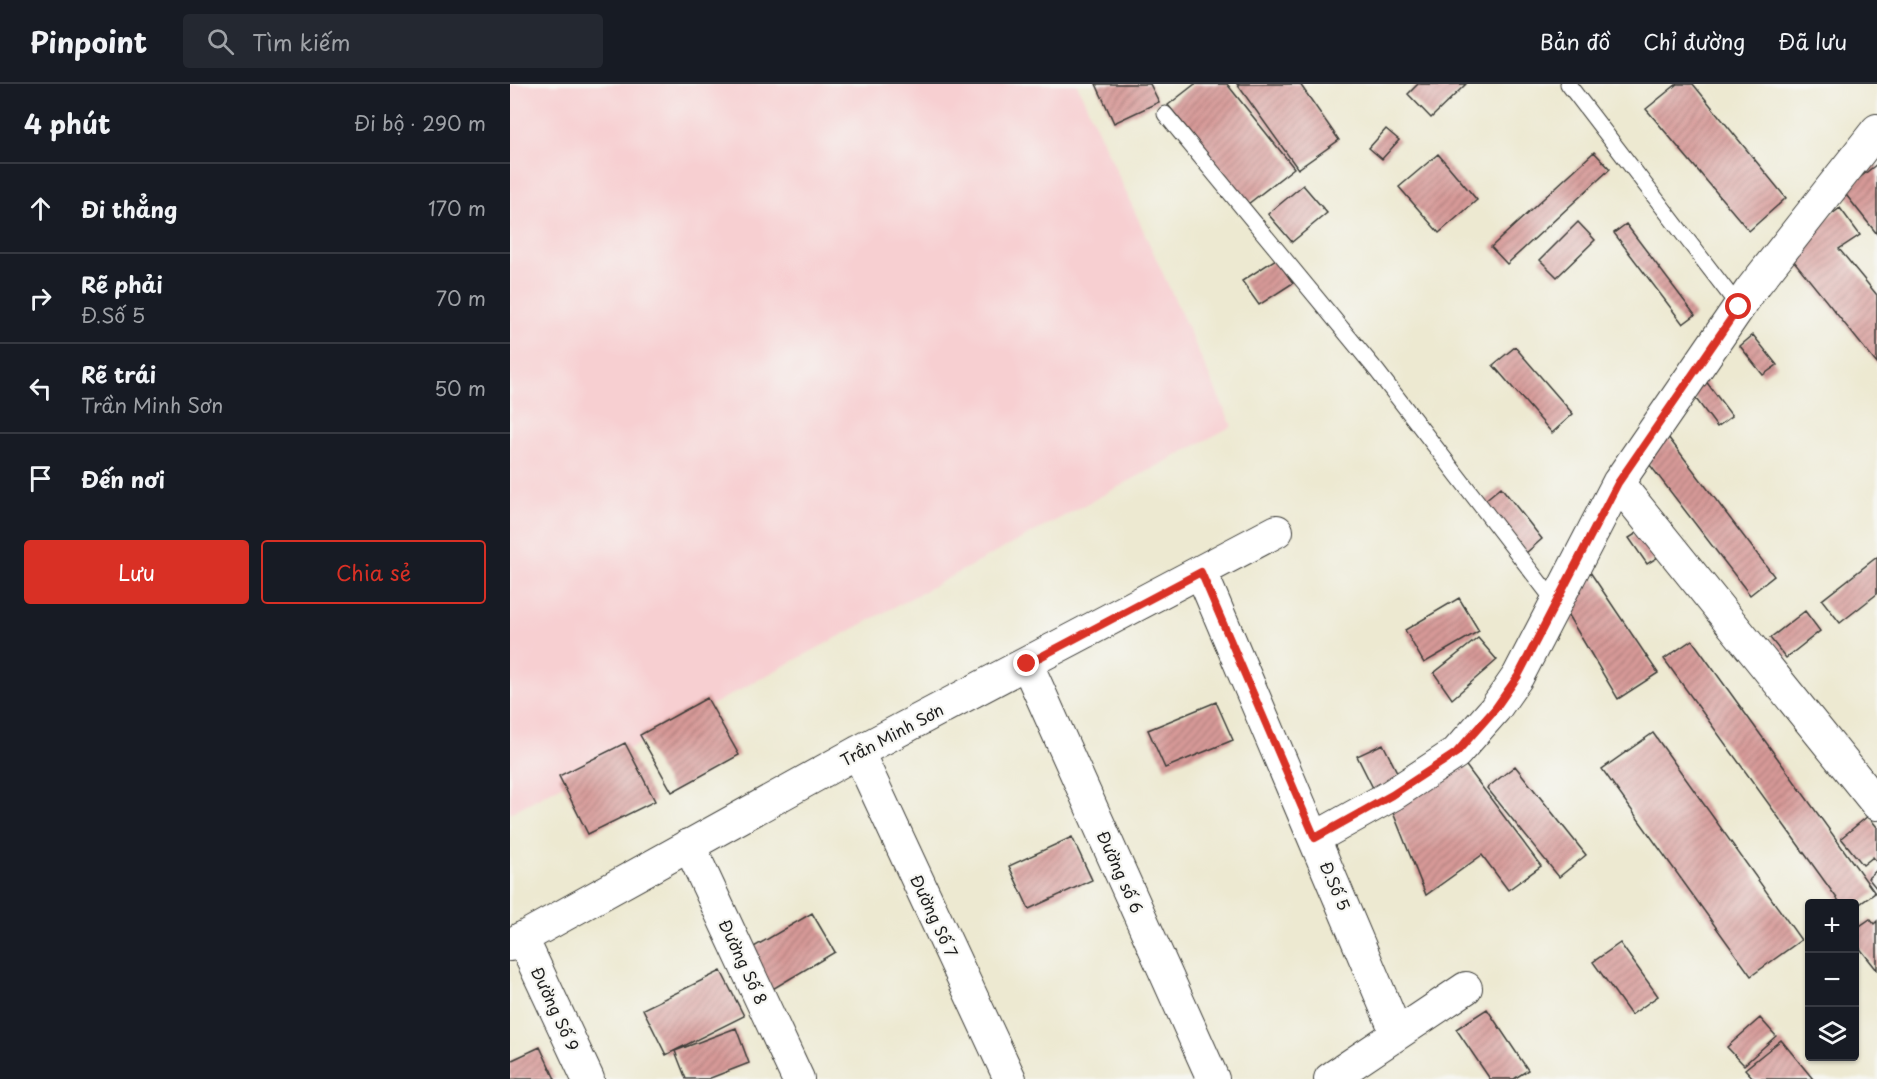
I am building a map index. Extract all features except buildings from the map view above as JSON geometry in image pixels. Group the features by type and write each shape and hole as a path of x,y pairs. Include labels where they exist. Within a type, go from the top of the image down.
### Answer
{"street":[{"path":"1315,838 1392,795 1456,753 1466,743 1518,676 1554,601 1618,483 1739,307 1877,130"},
{"path":"1618,483 1877,804"},
{"name":"Trần Minh Sơn","path":"516,942 858,752 1277,531"},
{"name":"Đ.Số 5","path":"1201,572 1397,1034"},
{"name":"Đường số 6","path":"1027,664 1214,1079"},
{"name":"Đường Số 7","path":"858,752 1010,1079"},
{"name":"Đường Số 8","path":"689,845 798,1079"},
{"name":"Đường Số 9","path":"516,942 588,1079"},
{"path":"1330,1079 1466,988"}],"lane":[{"path":"1568,84 1739,307"},
{"path":"1165,114 1377,371 1554,601"}],"shaded area":[{"path":"510,84 1077,84 1232,426 510,813"}],"route":[{"path":"1027,664 1201,572 1315,838 1392,795 1456,753 1495,709 1518,676 1554,601 1618,483 1666,409 1739,307"}]}
